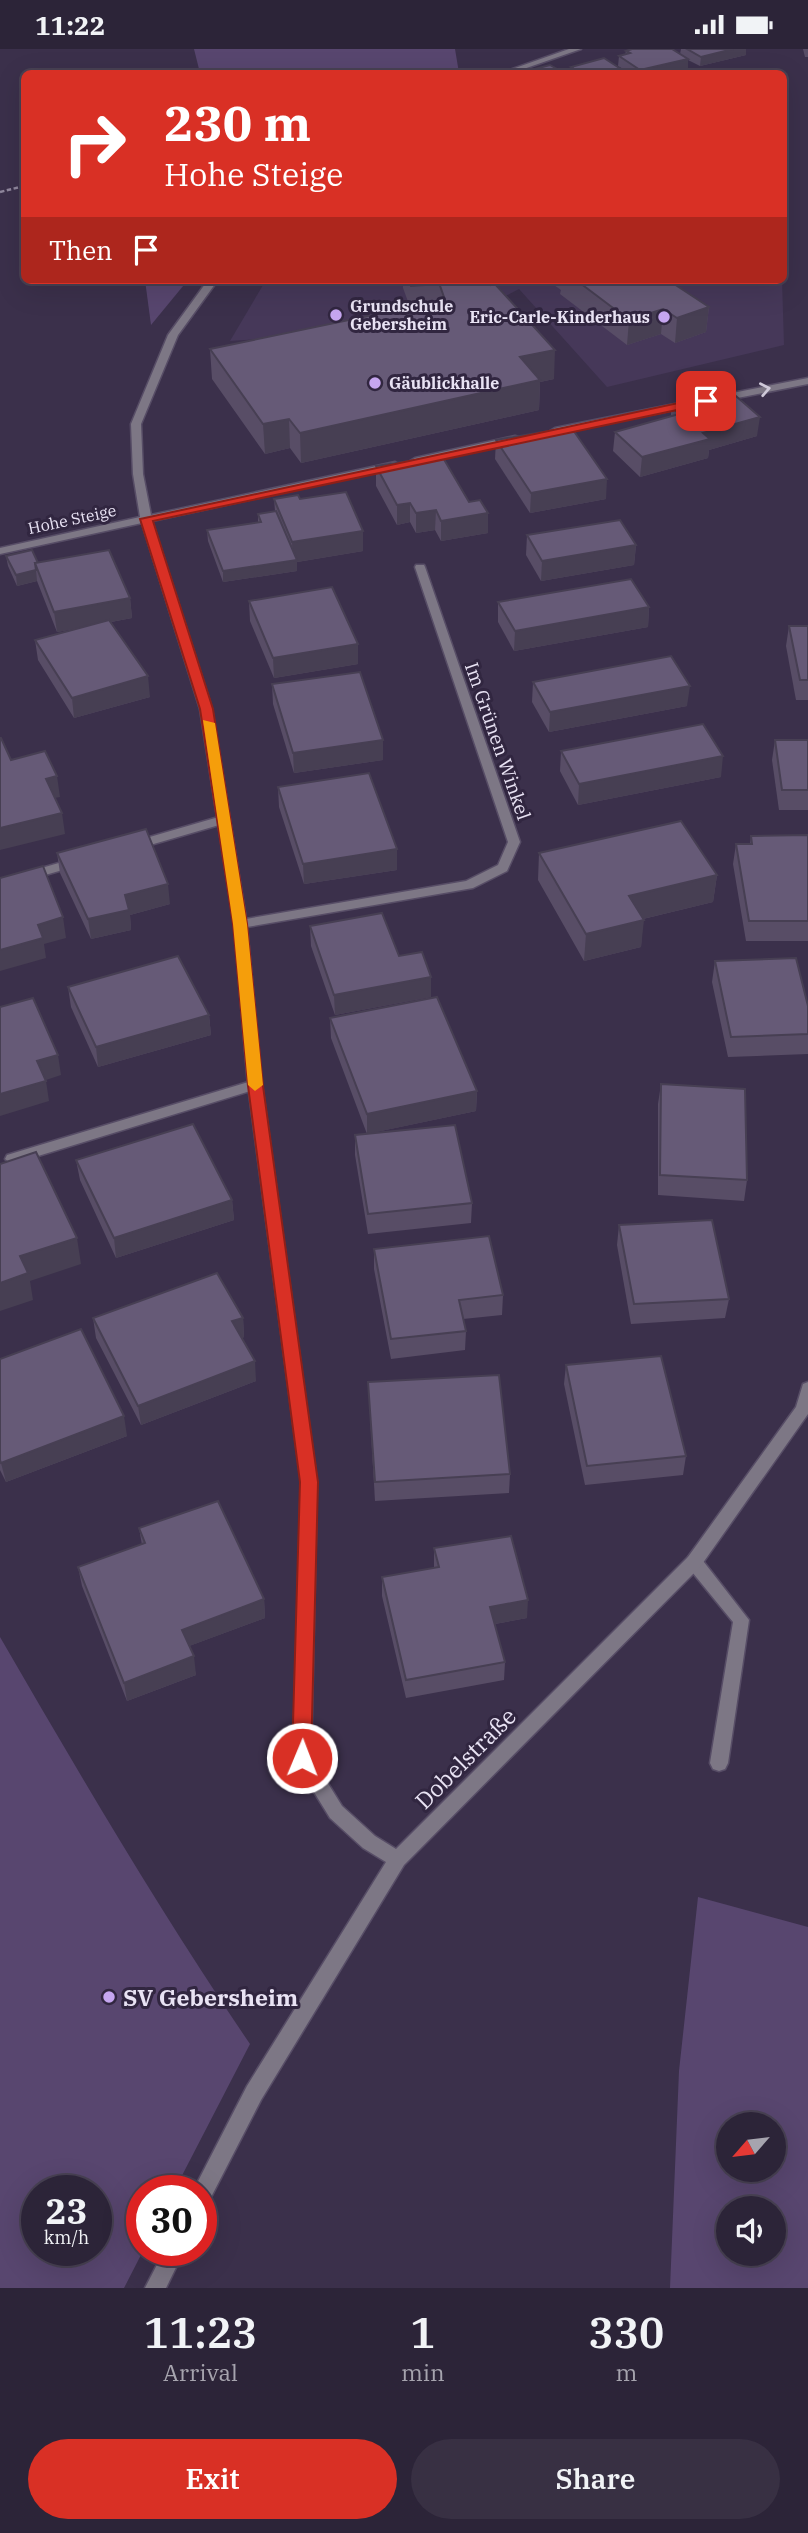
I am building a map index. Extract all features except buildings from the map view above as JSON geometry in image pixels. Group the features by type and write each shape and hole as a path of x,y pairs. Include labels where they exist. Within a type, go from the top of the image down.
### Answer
{"street":[{"path":"514,70 576,49"},
{"path":"210,284 173,335 135,424 138,474 146,519 206,709 240,924 255,1086 309,1482 302,1758 337,1812 369,1842 398,1859"},
{"path":"539,434 808,381"},
{"name":"Hohe Steige","path":"0,551 525,437"},
{"name":"Im Grünen Winkel","path":"240,924 469,885 503,868 514,842 420,567"},
{"path":"118,850 222,820"},
{"path":"0,884 92,857"},
{"path":"12,1159 255,1086"},
{"name":"Dobelstraße","path":"212,2175 254,2093 398,1859 694,1562 803,1409 808,1388"},
{"path":"694,1562 741,1620 719,1763"},
{"path":"155,2288 166,2266"}],"path":[{"path":"0,192 21,187"}],"shaded area":[{"path":"194,49 455,49 458,70 199,70"},
{"path":"146,284 185,284 151,325"},
{"name":"Eric-Carle-Kinderhaus","path":"264,284 782,284 784,345 607,387 519,289 488,305 318,335 230,341"},
{"name":"SV Gebersheim","path":"0,1637 152,1894 250,2044 182,2175 126,2175 126,2266 135,2266 124,2288 0,2288"},
{"path":"698,1897 808,1927 808,2288 670,2288 679,2071"}],"slow traffic":[{"path":"208,723 240,924 255,1085"}],"place":[{"name":"Grundschule Gebersheim","path":"336,315"},
{"name":"Eric-Carle-Kinderhaus","path":"664,317"},
{"name":"Gäublickhalle","path":"375,383"},
{"name":"SV Gebersheim","path":"109,1997"}],"route":[{"path":"302,1758 309,1482 255,1086 240,924 206,709 146,519 579,425 706,401"}]}
